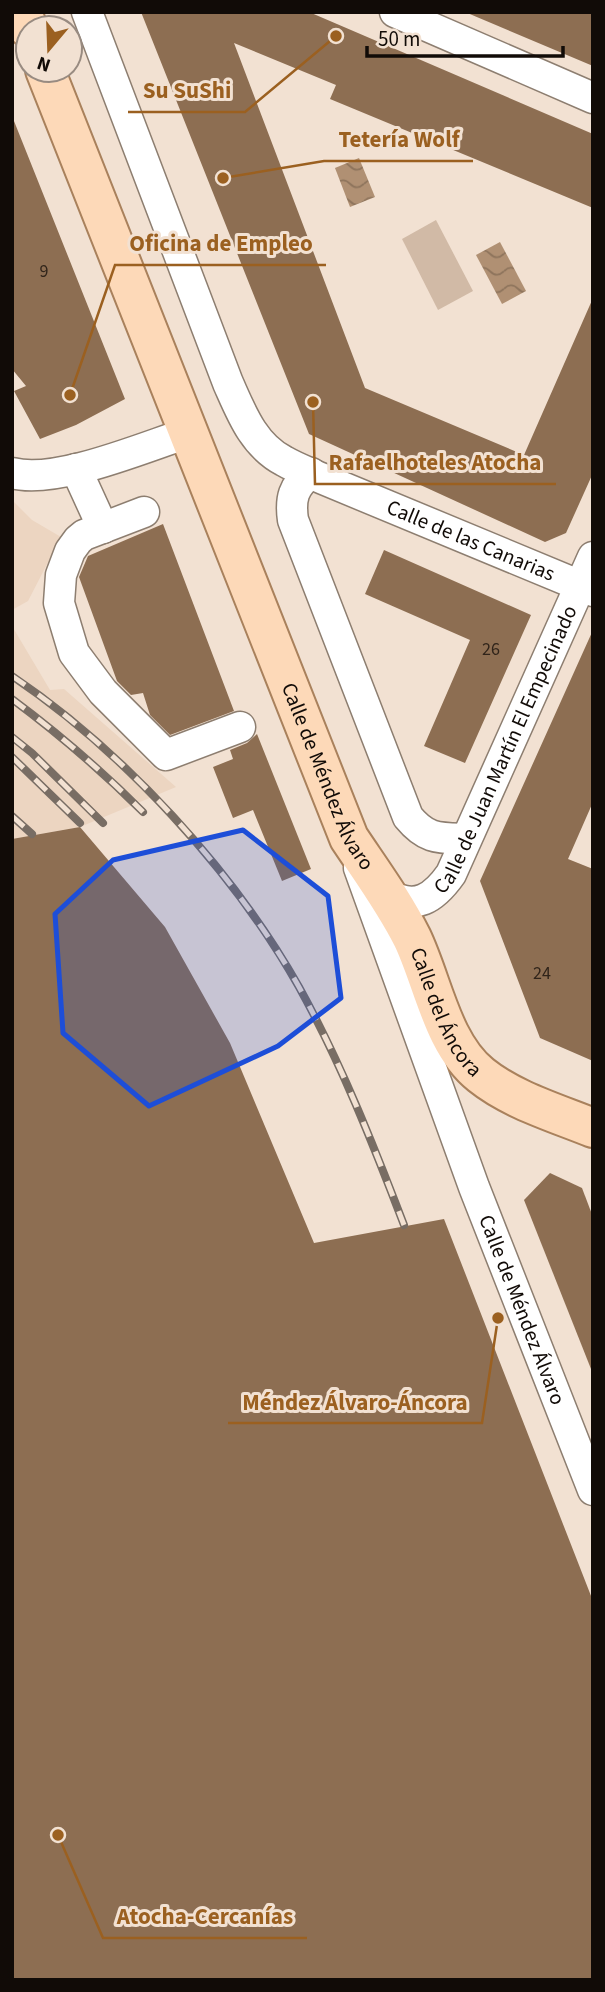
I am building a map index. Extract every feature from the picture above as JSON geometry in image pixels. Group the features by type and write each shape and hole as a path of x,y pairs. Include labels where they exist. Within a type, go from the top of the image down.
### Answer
{"main road":[{"name":"Calle de Méndez Álvaro","path":"51,84 349,838"},
{"name":"Calle del Áncora","path":"349,838 387,894 413,940 462,1057 500,1088 593,1128"}],"street":[{"path":"88,12 228,383 250,430 262,445 282,460 311,473 294,490 291,502 293,520 408,817 419,831 429,835 466,839"},
{"path":"395,12 593,98"},
{"path":"12,473 40,476 76,469 188,433"},
{"path":"76,469 103,528"},
{"name":"Calle de las Canarias","path":"311,473 587,588"},
{"path":"144,512 84,535 70,551 61,575 59,603 74,653 103,692 166,755 240,727"},
{"name":"Calle de Juan Martín El Empecinado","path":"387,894 405,901 431,896 439,891 451,874 587,588 593,557"},
{"name":"Calle de Méndez Álvaro","path":"349,838 474,1187 593,1490"}],"highlighted area":[{"path":"243,830 328,896 341,998 278,1046 149,1106 63,1033 55,914 113,860"}],"shaded area":[{"path":"436,220 473,291 438,310 402,239"},
{"path":"12,500 32,520 61,537 28,601 12,610"},
{"path":"12,626 50,690 64,689 176,787 80,827 12,839"}],"water":[{"path":"359,158 375,197 350,207 335,168"},
{"path":"500,242 526,291 502,304 476,255"}],"building":[{"path":"141,12 309,12 593,134 593,208 330,99 336,85 234,43 365,388 524,455 593,298 593,473 566,533 545,542 309,434"},
{"path":"465,12 593,12 593,66"},
{"path":"12,116 125,399 76,425 40,439 14,391 26,386 12,369"},
{"path":"163,524 234,711 170,735 150,715 143,693 131,695 117,681 79,577 88,556"},
{"path":"384,550 531,615 465,763 424,746 470,640 365,594"},
{"path":"593,630 593,802 568,859 593,869 593,1061 540,1038 480,881"},
{"path":"257,734 311,869 282,881 253,810 233,818 213,767 233,759 230,750 247,743"},
{"path":"80,827 165,927 230,1043 314,1243 444,1219 593,1601 593,1980 12,1980 12,839"},
{"path":"550,1173 582,1188 593,1217 593,1374 524,1200"}],"railway":[{"path":"12,676 53,706 134,777 172,816 242,900 299,987 329,1045 356,1104 404,1225"},
{"path":"12,699 80,753 143,812"},
{"path":"12,737 32,753 103,823"},
{"path":"12,757 80,823"},
{"path":"12,816 32,834"}],"place":[{"name":"Su SuShi","path":"336,36"},
{"name":"Tetería Wolf","path":"223,178"},
{"name":"Oficina de Empleo","path":"70,395"},
{"name":"Rafaelhoteles Atocha","path":"313,402"},
{"name":"Méndez Álvaro-Áncora","path":"498,1318"},
{"name":"Atocha-Cercanías","path":"58,1835"}]}
